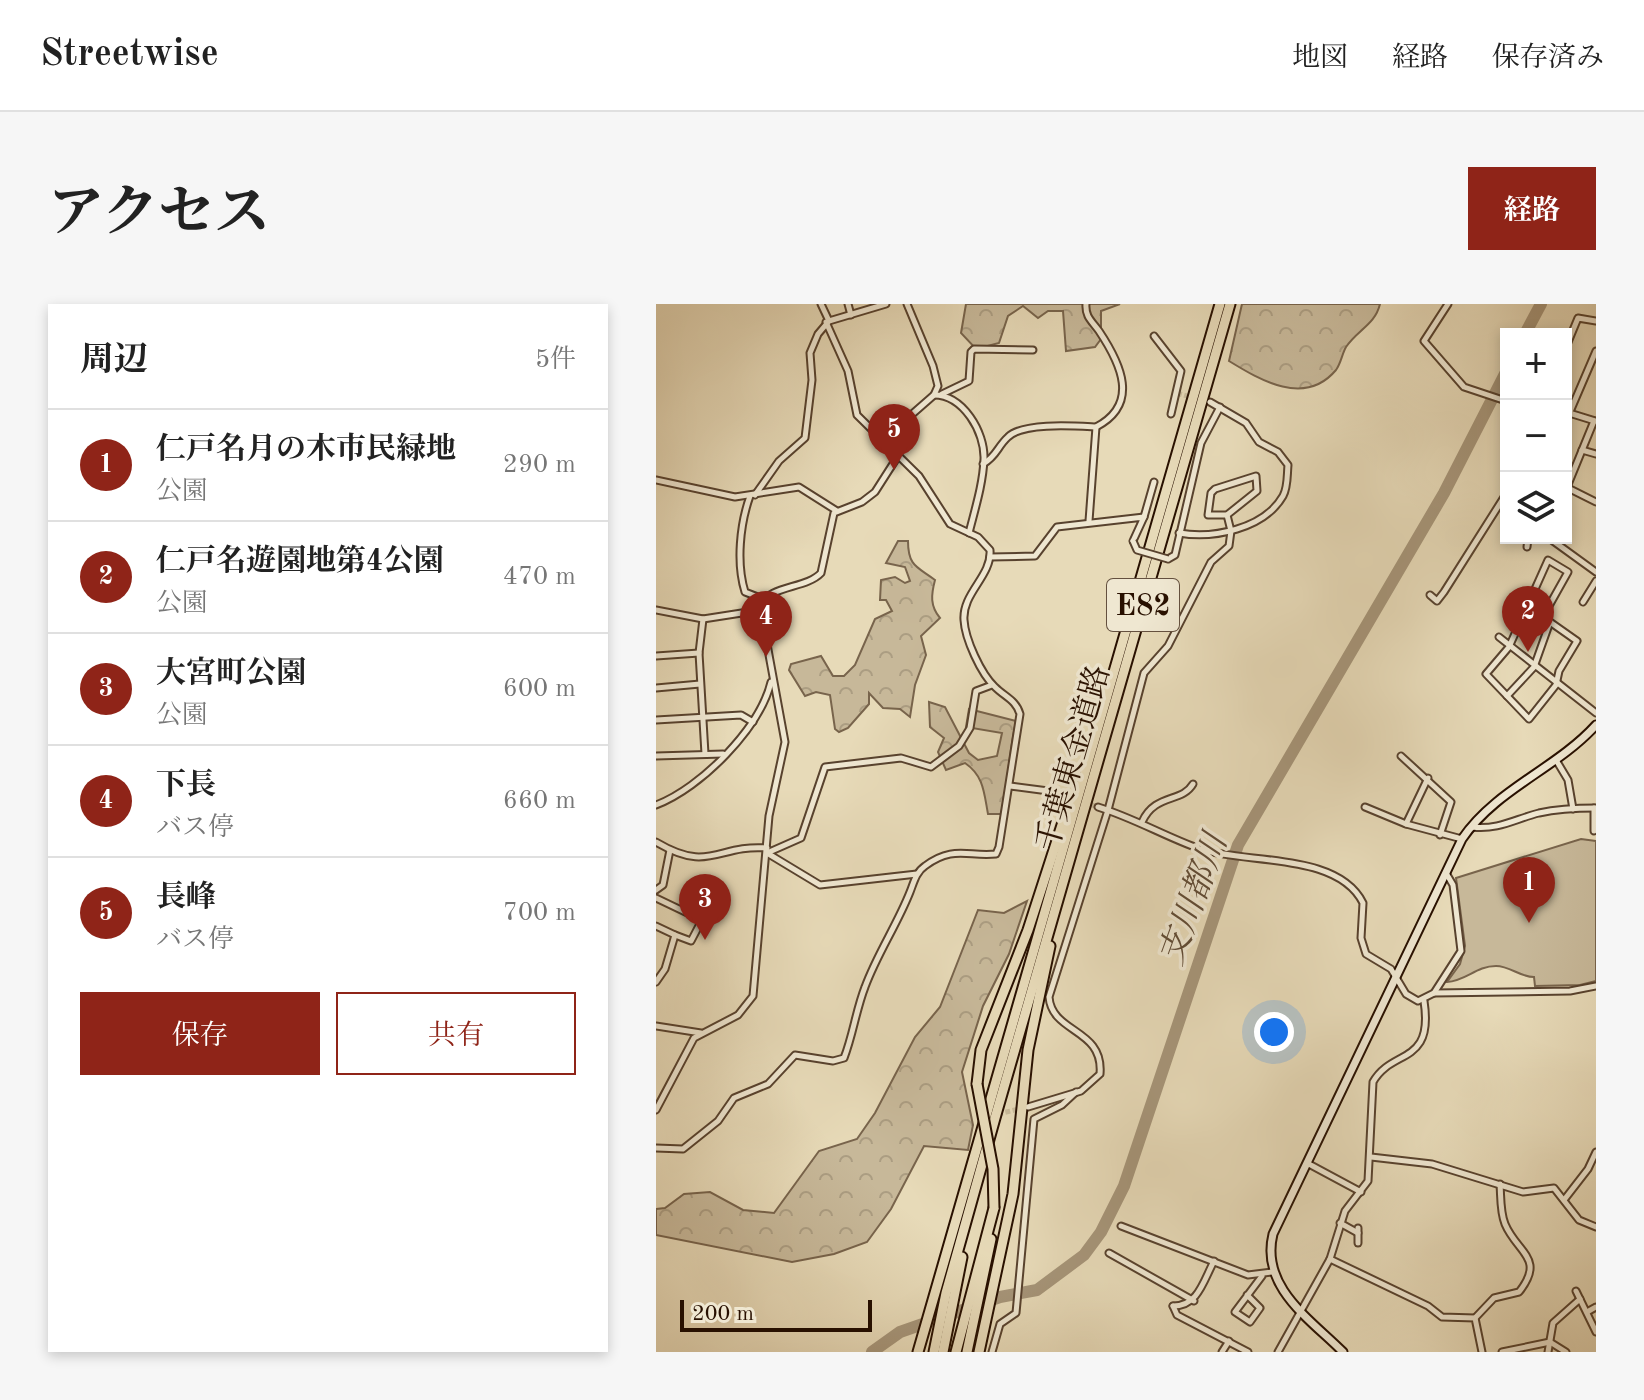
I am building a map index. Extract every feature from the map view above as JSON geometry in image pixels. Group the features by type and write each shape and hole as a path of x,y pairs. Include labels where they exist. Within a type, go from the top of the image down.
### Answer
{"highway":[{"name":"千葉東金道路","path":"1089,754 1220,304"},
{"name":"千葉東金道路","path":"937,1350 978,1180 1230,304"},
{"name":"E82","path":"956,1352 994,1208 993,1169 977,1084 981,1050 1028,930 1072,791 1089,754"},
{"name":"E82","path":"918,1351 1089,754"},
{"path":"979,1352 1013,1194 1028,1050 1057,905"},
{"path":"967,1352 994,1208"}],"street":[{"path":"656,1148 683,1149 718,1121 734,1098 768,1084 795,1055 833,1061 844,1058 865,987 896,928 917,874 925,865 953,853 996,854 1010,786 1020,714 1011,699 992,685 970,644 964,610 990,557 983,540 950,524 930,490 857,415 848,371 821,304"},
{"path":"848,304 851,315"},
{"path":"886,304 828,322 810,353 812,380 805,438 779,461 753,495 741,526 741,575 745,592 763,599 810,581 821,573 830,523 837,511 862,502 875,492 898,456 910,416 938,395 969,381 971,352 974,349 1004,347 1033,350"},
{"path":"907,304 937,378 938,395"},
{"path":"1086,304 1088,317 1118,369 1125,391 1122,403 1096,427 1089,521"},
{"path":"1448,304 1424,341 1459,383 1503,400"},
{"path":"1572,332 1578,318 1596,321"},
{"path":"1154,336 1181,371 1171,414"},
{"path":"1572,402 1596,351"},
{"path":"938,395 967,410 982,446 983,464 969,533"},
{"path":"1179,533 1201,535 1231,531 1255,519 1281,499 1288,465 1278,452 1259,442 1246,423 1210,402"},
{"path":"1154,482 1133,541 1137,550 1168,559 1175,555 1201,443 1220,407"},
{"path":"1572,415 1595,422 1572,473"},
{"path":"983,464 996,457 1008,437 1019,430 1066,425 1096,427"},
{"path":"1582,450 1596,454"},
{"path":"1256,476 1257,491 1227,515 1208,515 1211,493 1256,476"},
{"path":"656,480 721,496 753,495 799,487 837,511"},
{"path":"1572,490 1596,501"},
{"path":"1430,595 1437,601 1444,592 1500,503"},
{"path":"1028,1107 1089,1087 1100,1074 1100,1058 1089,1040 1065,1025 1049,1001 1108,810 1144,673 1168,646 1211,562 1229,546 1231,531 1227,515"},
{"path":"990,557 1035,556 1057,527 1144,517"},
{"path":"1557,544 1596,572"},
{"path":"1548,560 1568,572 1545,613 1550,622 1577,641 1559,671 1556,685 1529,719 1486,674 1509,647 1548,560"},
{"path":"1583,602 1596,581"},
{"path":"656,1110 690,1045 701,1033 738,1015 753,996 771,802 785,742 784,720 772,677 770,645 761,610 763,599"},
{"path":"656,610 703,619 761,610"},
{"path":"703,619 699,653 705,754"},
{"path":"1507,696 1534,667 1550,622"},
{"path":"1499,637 1556,685 1596,713"},
{"path":"656,656 699,653"},
{"path":"656,805 695,786 753,722 765,706 772,677"},
{"path":"656,688 700,684"},
{"path":"767,850 801,838 825,767 901,758 931,767 959,746 973,722 974,696 992,685"},
{"path":"656,720 741,715 753,722"},
{"path":"1343,1352 1281,1289 1272,1272 1270,1255 1273,1234 1444,872 1470,826 1492,804 1556,760 1596,725"},
{"path":"656,756 723,754"},
{"path":"1401,756 1451,802 1440,835"},
{"path":"1556,760 1568,780 1573,809"},
{"path":"1406,824 1428,778"},
{"path":"1142,822 1153,805 1187,791 1193,784"},
{"path":"1010,786 1056,792"},
{"path":"1098,807 1142,822 1197,848 1223,855 1306,864 1354,890 1363,903 1362,946 1366,954 1396,976 1411,998 1424,1001"},
{"path":"1365,807 1406,824 1462,839"},
{"path":"1470,826 1500,826 1536,814 1595,808 1594,831"},
{"path":"656,842 670,850 710,858 751,846 767,850 820,885 917,874"},
{"path":"656,890 663,885 670,850"},
{"path":"1424,1001 1455,966 1462,944 1453,885 1444,872"},
{"path":"656,898 702,920 691,941 656,926"},
{"path":"656,982 665,969 675,935"},
{"path":"1434,993 1570,991 1596,986"},
{"path":"1278,1352 1330,1259 1340,1223 1368,1181 1373,1082 1381,1072 1404,1059 1422,1038 1426,1025 1424,1001"},
{"path":"656,1026 701,1033"},
{"path":"992,1352 1000,1324 1016,1313 1022,1277 1019,1252 1027,1207 1034,1119 1062,1105 1077,1091"},
{"path":"1564,1200 1596,1152"},
{"path":"1371,1157 1432,1164 1523,1192 1554,1188 1579,1220 1596,1227"},
{"path":"1307,1163 1361,1192"},
{"path":"1330,1259 1428,1306 1442,1317 1475,1318 1494,1298 1519,1292 1530,1272 1529,1257 1505,1226 1500,1184"},
{"path":"1340,1223 1358,1230 1358,1243"},
{"path":"1121,1226 1248,1275 1272,1272"},
{"path":"1109,1253 1194,1301"},
{"path":"1214,1261 1194,1301 1185,1306 1173,1306 1177,1315 1248,1352"},
{"path":"1247,1295 1260,1308 1250,1322 1235,1312 1247,1295 1263,1275"},
{"path":"1576,1291 1596,1332"},
{"path":"1548,1352 1553,1323 1580,1299"},
{"path":"1587,1312 1596,1307"},
{"path":"1475,1318 1482,1352"},
{"path":"1222,1352 1229,1341"},
{"path":"1502,1352 1550,1342 1566,1352"}],"green space":[{"path":"966,304 1120,304 1101,311 1101,339 1095,347 1066,351 1063,311 1048,311 1038,318 1023,306 1008,316 999,343 976,349 961,333"},
{"path":"1242,304 1380,304 1374,317 1346,347 1336,370 1311,387 1297,388 1268,382 1229,361"},
{"path":"898,541 908,541 912,561 935,580 932,600 940,618 921,636 926,655 915,685 910,717 900,709 883,708 869,693 869,704 848,728 839,732 835,729 830,695 816,692 805,696 789,670 791,664 821,656 833,676 844,676 855,665 875,619 892,611 886,600 880,600 881,580 895,577 905,583 910,581 905,567 886,563"},
{"path":"929,702 945,707 969,753 978,760 997,756 1002,733 966,727 969,709 1016,721 1001,814 988,814 980,779 965,763 946,770 938,752 944,738 930,727"},
{"path":"1581,839 1596,841 1596,981 1580,985 1535,986 1534,977 1496,966 1447,982 1460,964 1465,946 1456,878"},
{"path":"1027,901 1009,954 983,1006 962,1072 973,1125 968,1150 924,1146 891,1209 867,1242 834,1254 792,1262 656,1235 656,1209 665,1208 684,1194 710,1192 743,1210 774,1213 819,1151 857,1139 875,1113 915,1037 940,1007 978,910 1004,913"}],"waterway":[{"name":"支川都川","path":"1528,328 1541,304"},
{"name":"支川都川","path":"872,1352 900,1332 1000,1297 1037,1290 1084,1255 1101,1232 1124,1186 1238,845 1444,493 1500,384"}],"tunnel":[{"path":"1177,393 1193,398"},
{"path":"1056,792 1098,807"},
{"path":"998,1114 1023,1108"}],"place":[{"name":"長峰","path":"894,470"},
{"name":"仁戸名遊園地第4公園","path":"1528,652"},
{"name":"下長","path":"766,657"},
{"name":"仁戸名月の木市民緑地","path":"1529,923"},
{"name":"大宮町公園","path":"705,940"}]}
